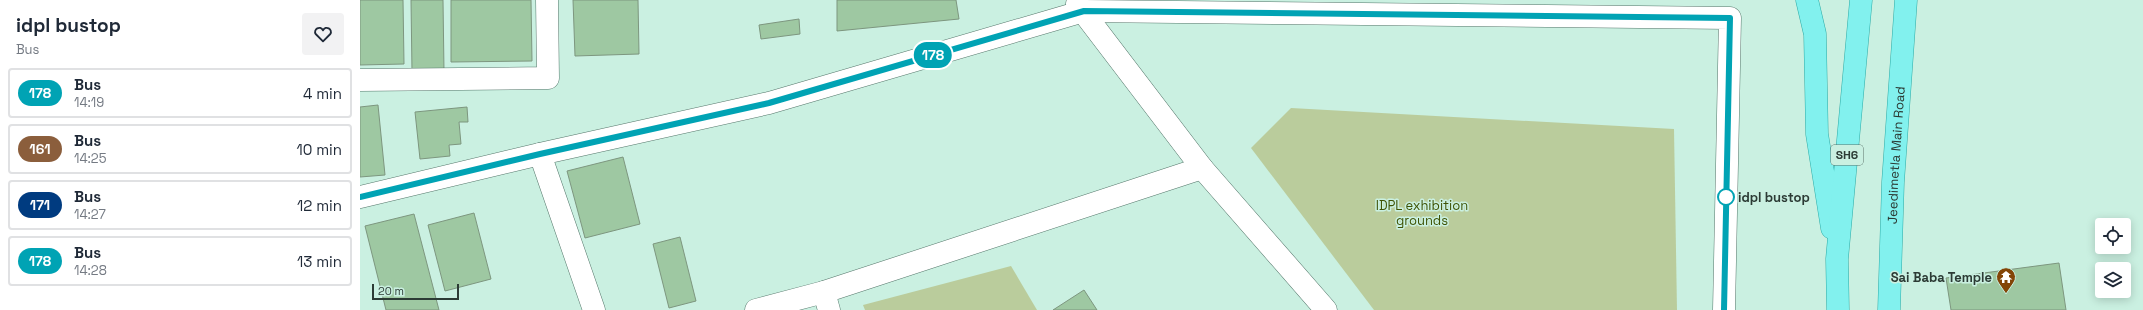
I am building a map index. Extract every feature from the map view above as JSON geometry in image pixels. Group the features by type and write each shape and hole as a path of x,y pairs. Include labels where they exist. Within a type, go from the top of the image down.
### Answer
{"main road":[{"path":"1807,0 1815,34 1817,134 1837,259"},
{"name":"SH6","path":"1838,310 1837,259 1861,0"},
{"name":"Jeedimetla Main Road","path":"1890,310 1893,182 1906,0"}],"street":[{"path":"360,80 548,78 547,0"},
{"path":"1079,5 1202,168 1326,310"},
{"path":"360,197 540,154 769,103 1079,5 1730,18 1724,310"},
{"path":"540,154 594,310"},
{"path":"756,310 827,301 1202,168"}],"green space":[{"name":"IDPL exhibition grounds","path":"1291,108 1674,129 1677,310 1374,310 1251,148"},
{"path":"1011,266 1037,310 865,310 863,305"}],"building":[{"path":"360,0 403,0 404,64 360,65"},
{"path":"411,0 443,0 444,72 412,72"},
{"path":"451,0 531,0 532,61 451,62"},
{"path":"573,0 638,0 639,54 575,56"},
{"path":"837,0 956,0 959,19 837,31"},
{"path":"799,19 800,34 761,39 759,25"},
{"path":"378,105 385,175 360,177 360,107"},
{"path":"467,107 468,122 459,122 461,144 449,145 450,156 420,159 415,112"},
{"path":"623,157 640,224 585,238 567,171"},
{"path":"474,213 491,279 445,291 428,225"},
{"path":"414,214 439,310 386,310 365,226"},
{"path":"680,237 696,301 669,308 653,244"},
{"name":"Sai Baba Temple","path":"2059,263 2066,310 1951,310 1946,278"},
{"path":"1084,290 1097,310 1053,310"}],"bus line":[{"name":"178","path":"360,197 540,154 769,103 1084,11 1730,18 1724,310"}],"place":[{"name":"idpl bustop","path":"1726,197"},
{"name":"Sai Baba Temple","path":"2006,294"}]}
